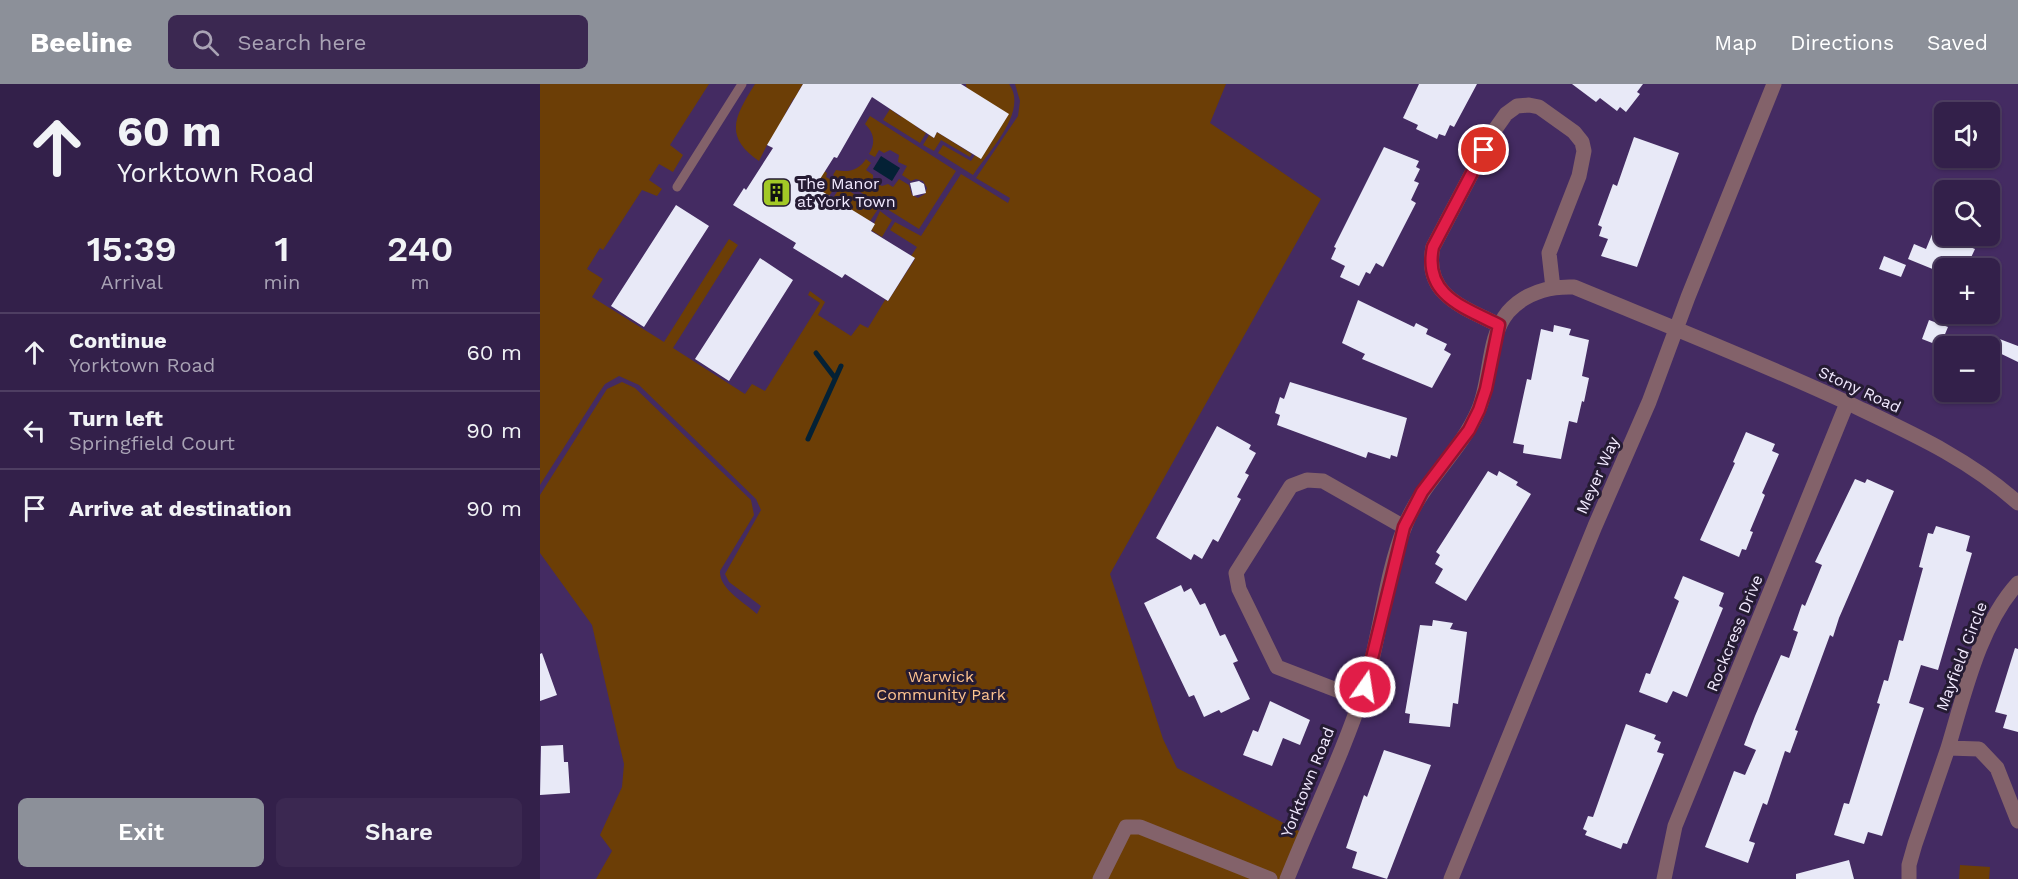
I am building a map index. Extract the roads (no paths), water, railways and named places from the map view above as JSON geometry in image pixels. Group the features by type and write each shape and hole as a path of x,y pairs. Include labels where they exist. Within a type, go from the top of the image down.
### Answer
{"street":[{"name":"Meyer Way","path":"1451,879 1595,526 1649,402 1774,84"},
{"path":"1553,288 1550,253 1579,176 1584,151 1582,142 1574,132 1539,107 1517,106 1506,114 1494,131 1433,247 1430,260 1431,275 1440,289 1456,304 1499,325 1516,304 1533,294 1553,288 1574,288 1676,329"},
{"name":"Yorktown Road","path":"1287,879 1362,693 1404,527 1416,504 1469,430 1479,410 1486,389 1499,325"},
{"name":"Stony Road","path":"1676,329 1847,403 1960,458 2018,503"},
{"name":"Rockcress Drive","path":"1664,879 1675,826 1847,403"},
{"path":"1362,693 1277,668 1239,589 1236,573 1291,486 1307,480 1323,481 1404,527"},
{"name":"Mayfield Circle","path":"1909,879 1909,865 1915,844 1990,626 2002,600 2018,583"},
{"path":"1948,748 1979,748 1997,768 2018,821"},
{"path":"1100,879 1126,826 1140,827 1270,879"}],"lane":[{"path":"677,187 742,84"}],"water":[{"path":"881,156 900,168 892,181 873,169"}],"waterway":[{"path":"816,353 835,378"},
{"path":"808,439 841,366"}],"place":[{"name":"The Manor at York Town","path":"776,192"}],"park label":[{"name":"Warwick Community Park","path":"941,685"}]}
